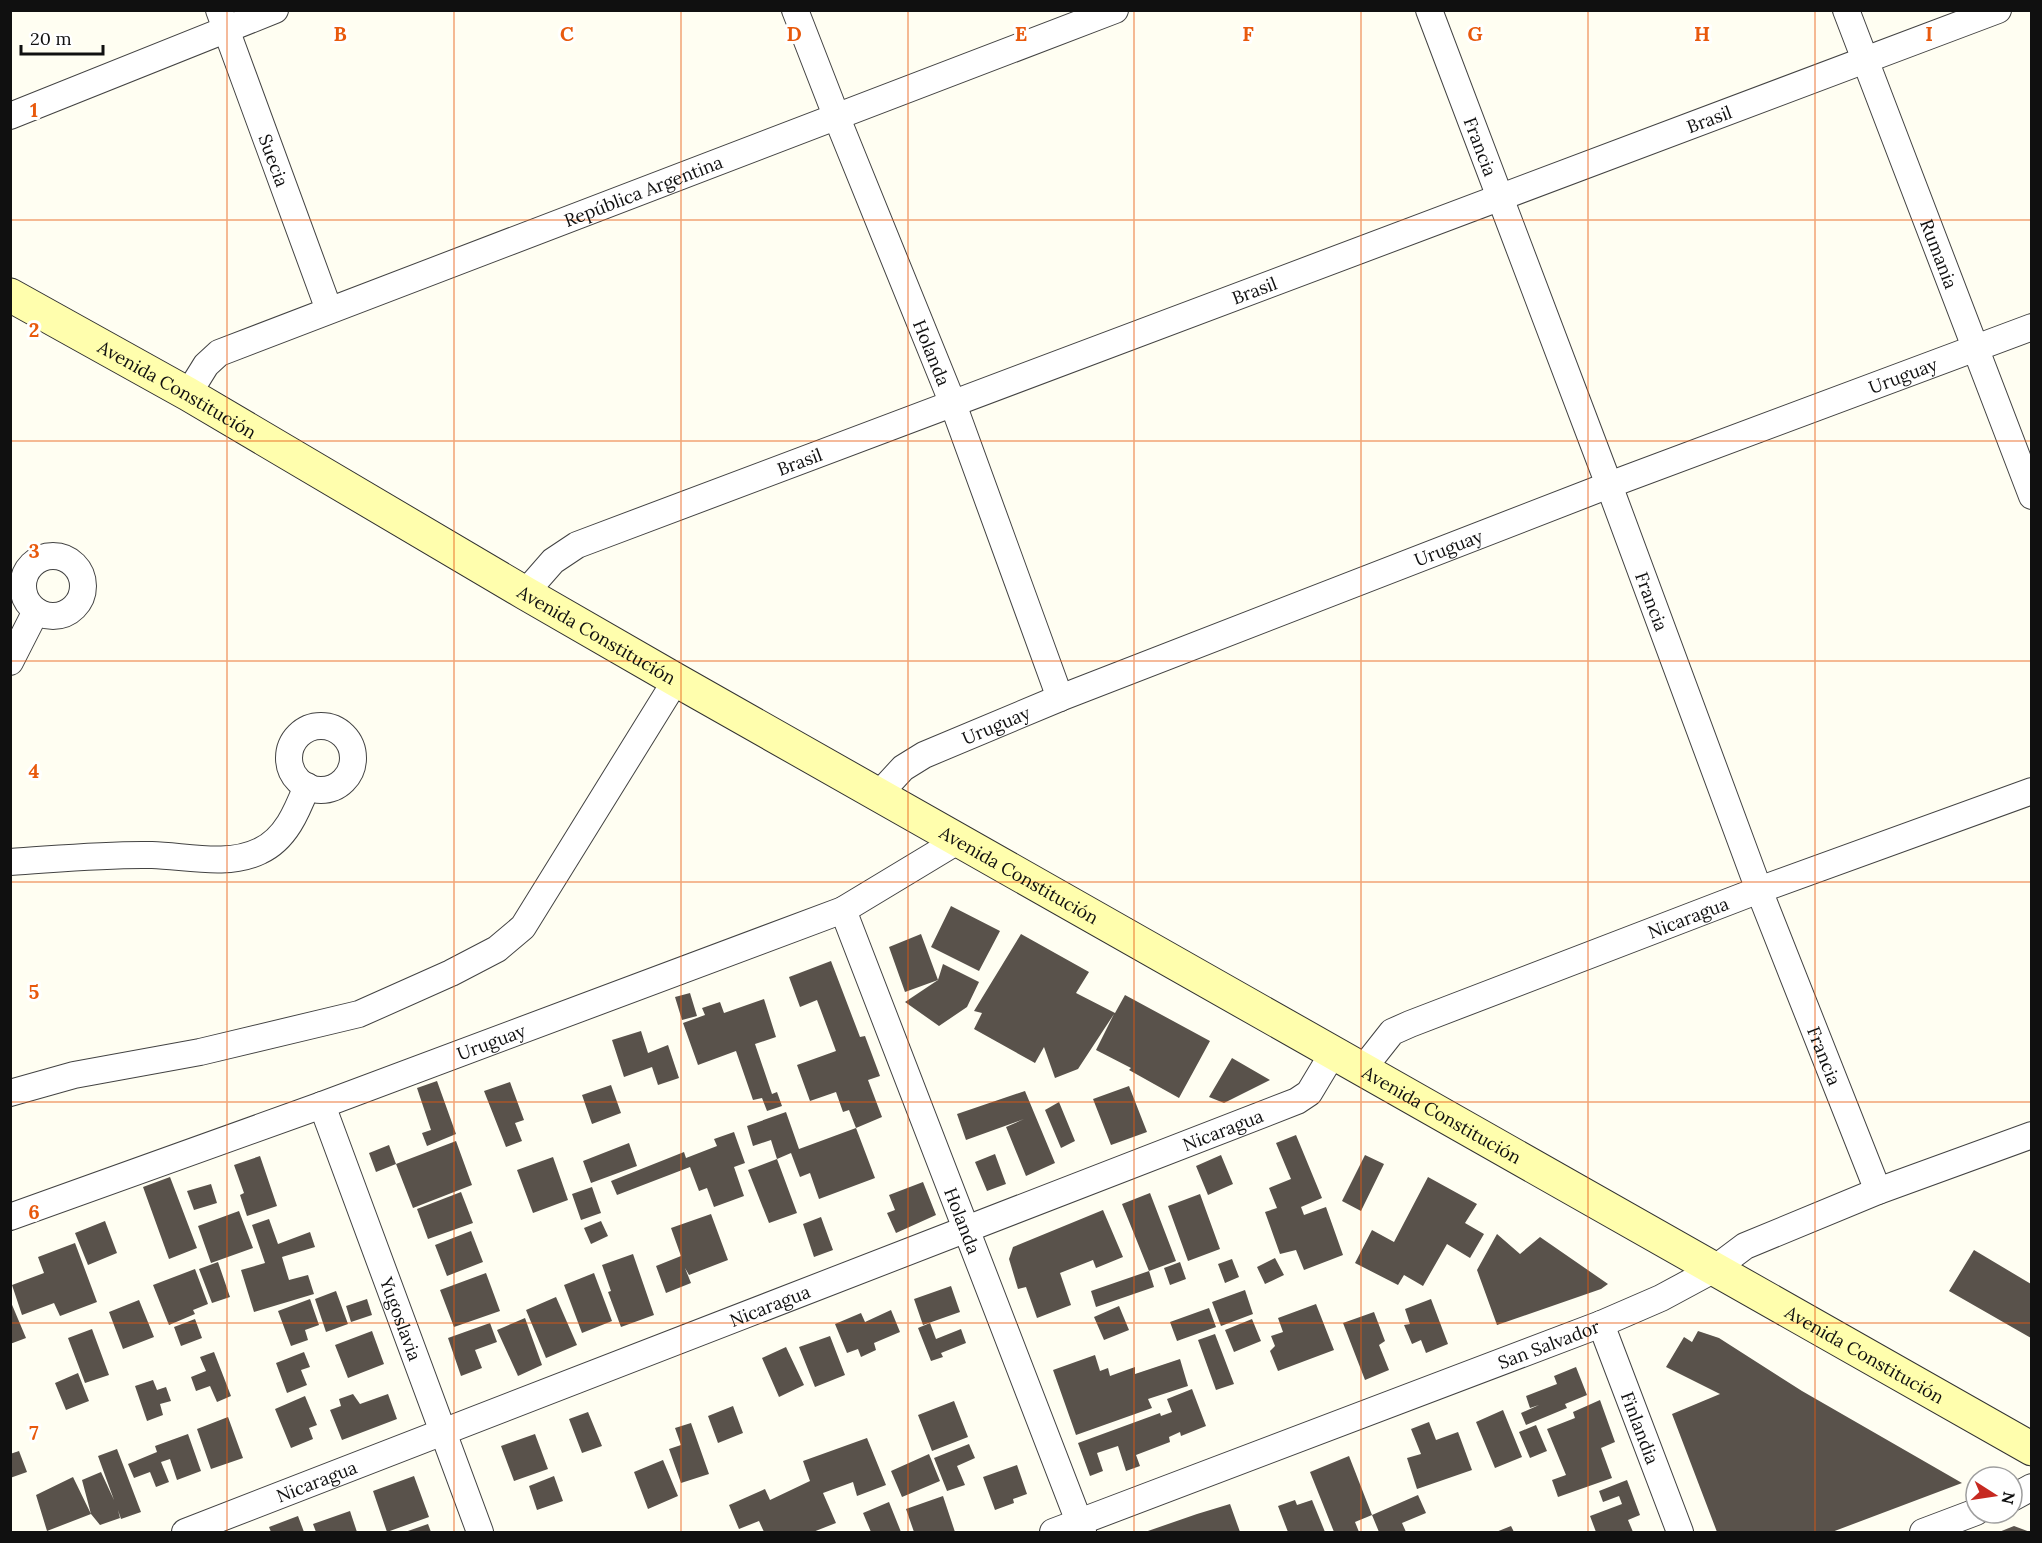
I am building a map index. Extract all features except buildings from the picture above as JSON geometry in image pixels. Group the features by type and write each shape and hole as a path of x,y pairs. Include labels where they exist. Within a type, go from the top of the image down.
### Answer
{"main road":[{"name":"Avenida Constitución","path":"10,295 188,394 676,680 2031,1449"}],"street":[{"path":"10,116 223,20 275,10"},
{"name":"Holanda","path":"795,10 953,404 1060,698"},
{"name":"República Argentina","path":"188,394 206,365 219,353 1114,10"},
{"name":"Francia","path":"1429,10 1609,484 1759,890 1878,1191"},
{"name":"Rumania","path":"1846,10 2031,496"},
{"name":"Brasil","path":"525,593 554,561 577,545 1998,10"},
{"name":"Suecia","path":"223,20 329,310"},
{"name":"Uruguay","path":"879,794 903,768 924,755 1060,698 1609,484 2031,327"},
{"path":"10,662 36,611"},
{"path":"10,1093 74,1075 200,1052 359,1014 451,973 497,949 523,927 676,680"},
{"path":"10,862 151,855 237,859 261,851 283,834 296,813 307,786"},
{"name":"Nicaragua","path":"1362,1070 1392,1032 1410,1023 1759,890 2031,791"},
{"name":"Uruguay","path":"10,1217 322,1106 843,910 959,840"},
{"name":"Holanda","path":"843,910 1081,1528"},
{"name":"Nicaragua","path":"185,1533 1297,1101 1309,1094 1333,1053"},
{"name":"Yugoslavia","path":"322,1106 480,1533"},
{"name":"San Salvador","path":"1053,1533 1081,1528 1601,1324 1660,1298 1713,1270 1745,1246 1878,1191 2031,1136"},
{"name":"Finlandia","path":"1601,1324 1680,1533"},
{"path":"1923,1533 1964,1517"}]}
